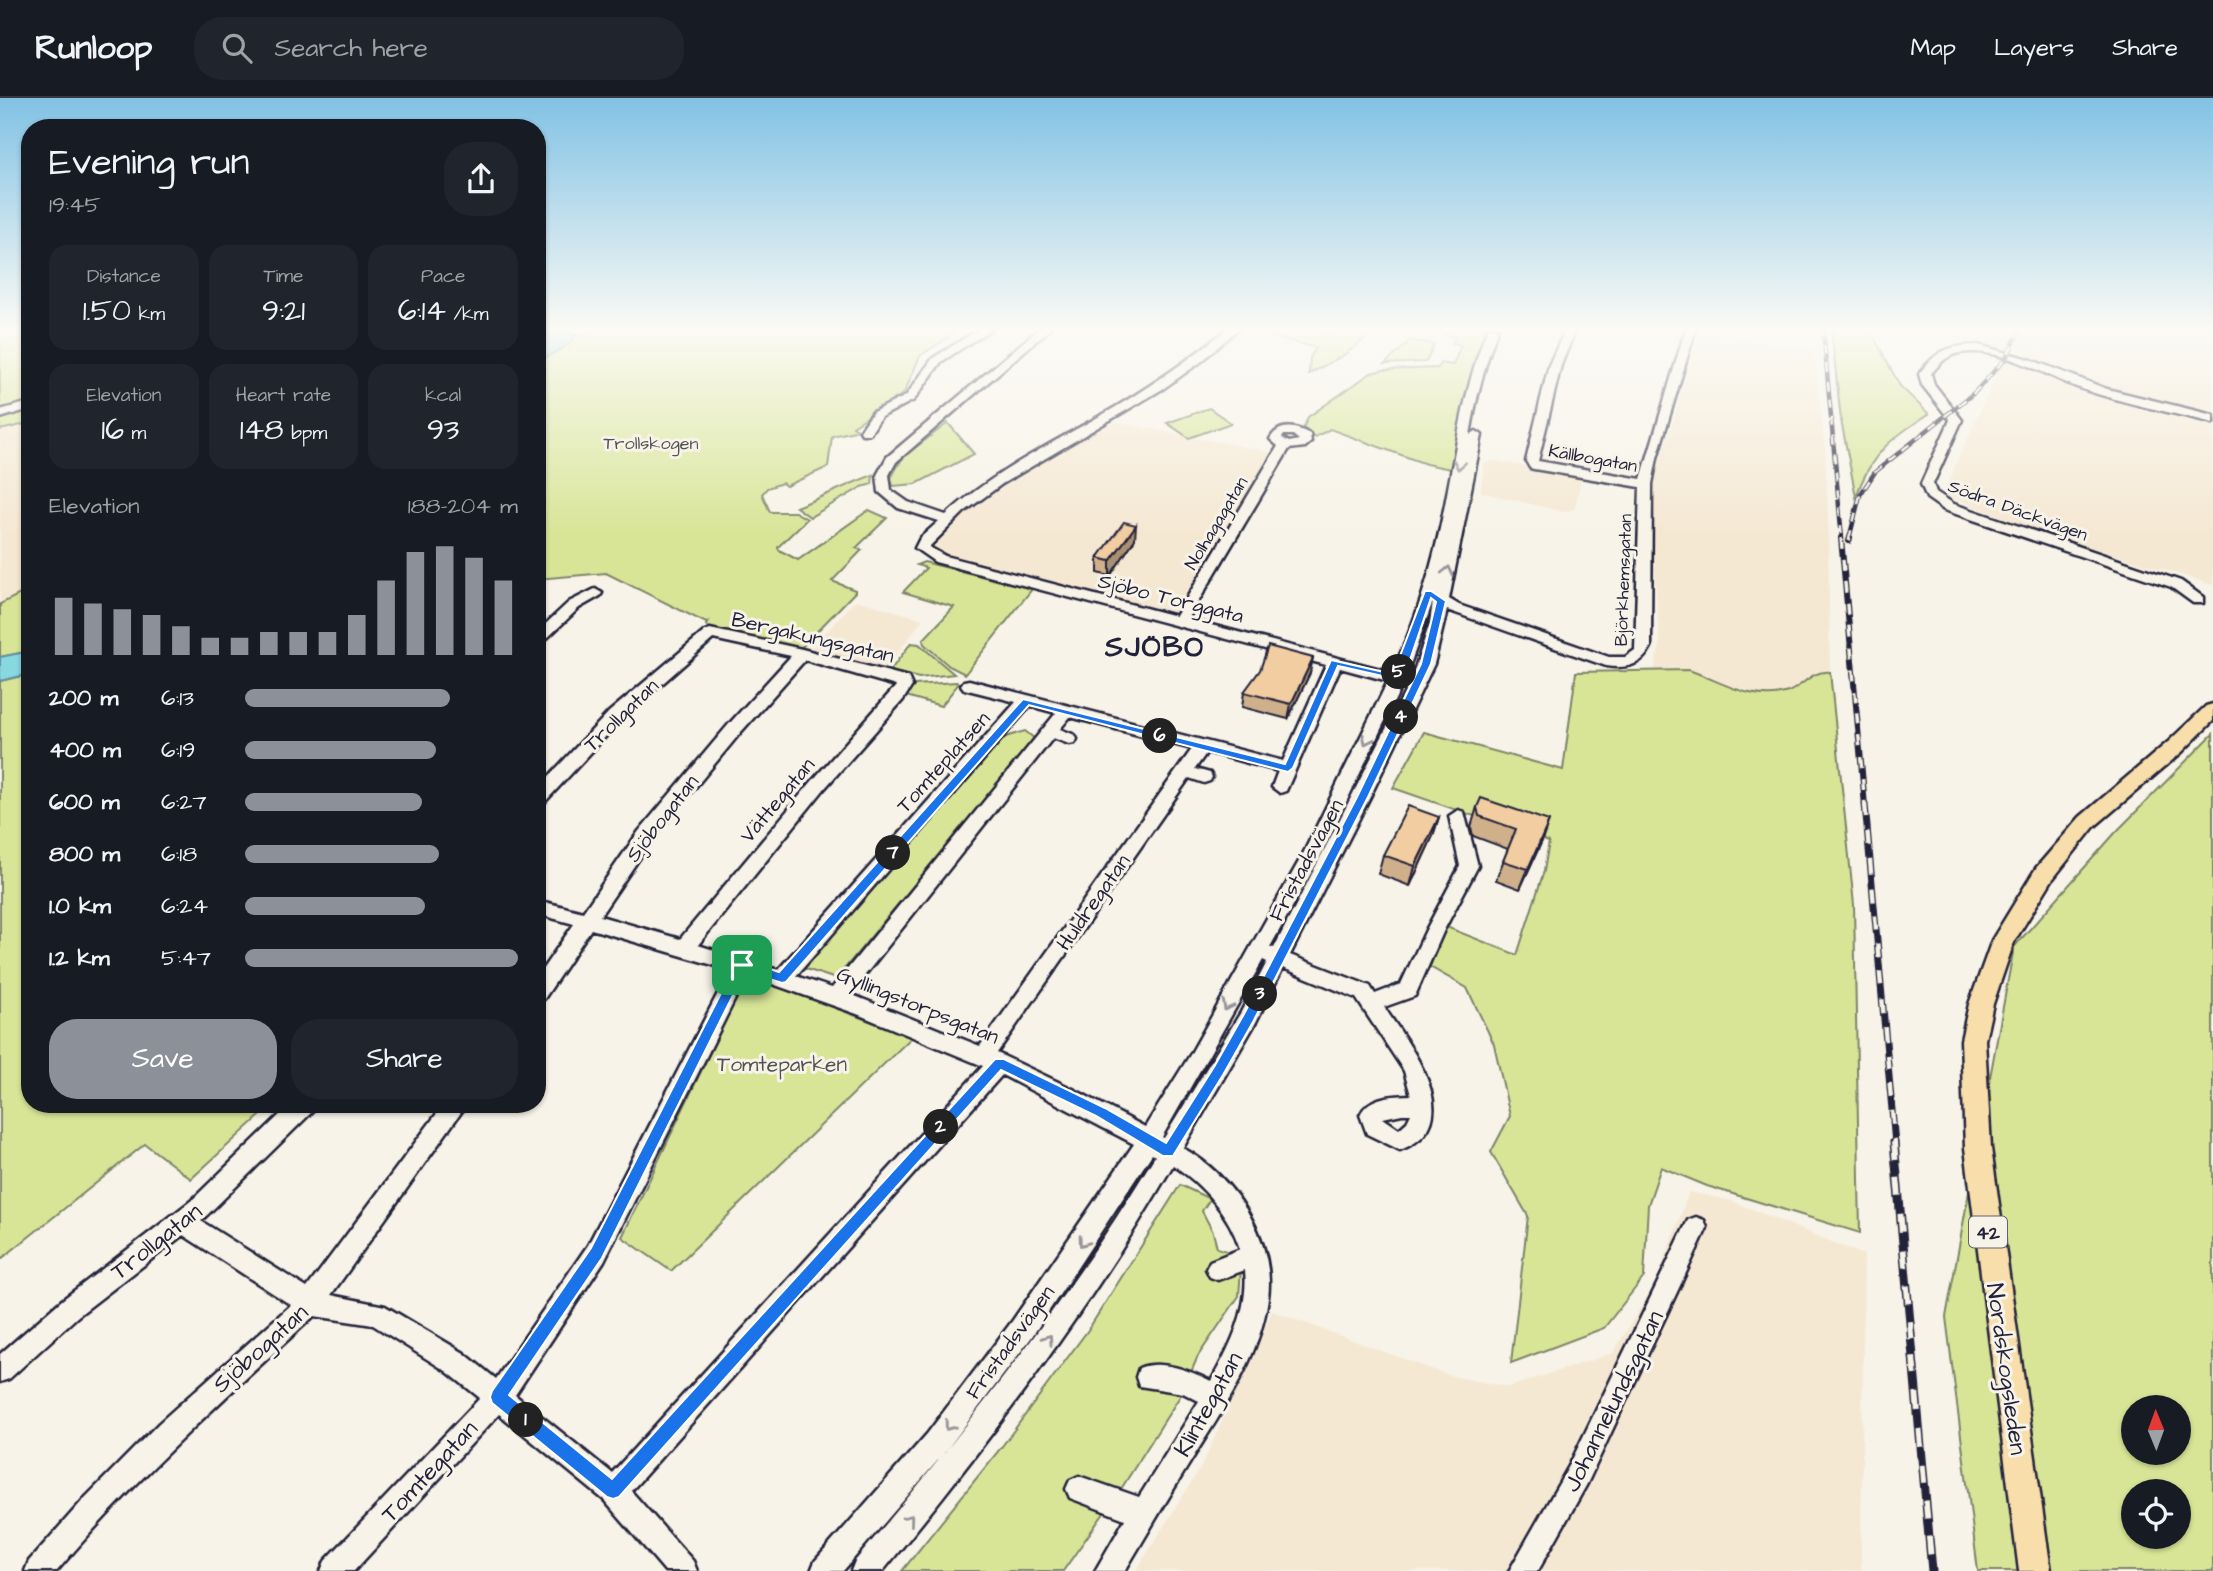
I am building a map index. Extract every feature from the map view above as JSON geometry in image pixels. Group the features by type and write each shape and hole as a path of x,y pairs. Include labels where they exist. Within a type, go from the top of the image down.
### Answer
{"main road":[{"name":"Nordskogsleden","path":"2035,1571 1978,1148 1972,1064 1978,1016 1987,980 2003,940 2044,874 2087,822 2175,747 2213,710"}],"street":[{"path":"866,431 877,415 911,397"},
{"path":"967,397 891,460 883,475 885,492 903,505 946,519 966,502 1140,397"},
{"name":"Fristadsvägen","path":"865,1571 1016,1384 1104,1256 1197,1061 1406,680 1426,664 1448,520 1474,397"},
{"name":"Fristadsvägen","path":"825,1571 936,1443 1014,1340 1104,1212 1219,1071 1362,797 1406,680 1406,657 1435,597 1472,465 1484,397"},
{"name":"Källbogatan","path":"1546,397 1535,440 1532,461 1534,465 1646,484"},
{"name":"Björkhemsgatan","path":"1435,597 1454,608 1606,661 1635,660 1644,648 1646,484 1651,458 1671,397"},
{"name":"Södra Däckvägen","path":"1937,397 1956,420 1927,484 1933,498 1949,507 2176,584 2197,600"},
{"name":"Södra Däckvägen","path":"2125,397 2213,419"},
{"path":"0,414 21,408"},
{"name":"Nolhagagatan","path":"1180,621 1285,445"},
{"name":"Sjöbo Torggata","path":"946,519 922,544 924,551 940,559 1406,680"},
{"path":"546,631 574,605 596,593"},
{"name":"Bergakungsgatan","path":"710,634 802,654 899,679 904,683"},
{"name":"Trollgatan","path":"546,790 615,716 710,634"},
{"name":"Sjöbogatan","path":"546,980 645,836 734,728 802,654"},
{"path":"1280,787 1335,662"},
{"name":"Vättegatan","path":"685,947 819,784 897,696 904,683"},
{"path":"969,685 1288,768"},
{"name":"Tomteplatsen","path":"782,978 1027,701"},
{"path":"837,996 1065,712"},
{"path":"1050,731 1069,739"},
{"name":"Huldregatan","path":"613,1491 992,1060 1176,776 1202,747"},
{"path":"1176,776 1204,777"},
{"path":"1371,1004 1408,990 1469,866 1458,816"},
{"name":"Gyllingstorpsgatan","path":"546,909 685,947 837,996 992,1060 1100,1112 1158,1146"},
{"path":"1258,950 1363,992 1415,1073 1423,1101"},
{"name":"Tomtegatan","path":"335,1571 498,1397 596,1253 742,965"},
{"name":"Trollgatan","path":"0,1370 70,1308 201,1208 297,1113"},
{"name":"Sjöbogatan","path":"39,1571 93,1508 168,1432 310,1304 450,1113"},
{"name":"Klintegatan","path":"1109,1571 1233,1369 1256,1299 1257,1273 1248,1236 1238,1216 1196,1169 1158,1146"},
{"path":"182,1222 310,1304 377,1314 455,1363 613,1491 683,1571"},
{"name":"Johannelundsgatan","path":"1523,1571 1578,1475 1696,1228"},
{"path":"1218,1269 1253,1255"},
{"path":"1148,1377 1183,1381 1216,1395"},
{"path":"1079,1489 1145,1513"}],"shaded area":[{"path":"1680,397 1819,397 1828,514 1830,672 1819,671 1788,692 1761,697 1689,670 1654,670 1660,645 1651,532 1651,481"},
{"path":"1986,397 2213,397 2213,585 2038,531 1945,495"},
{"path":"1110,421 1279,454 1180,619 935,554 927,545 970,503"},
{"path":"21,425 21,594 0,604 0,430"},
{"path":"1495,461 1582,476 1575,508 1564,512 1481,492 1484,463"},
{"path":"856,600 923,619 885,670 808,651"},
{"path":"1689,1192 1729,1200 1864,1255 1861,1571 1136,1571 1202,1465 1272,1311 1451,1376 1509,1387 1613,1353 1657,1280"}],"green space":[{"path":"0,397 21,397 21,425 0,430"},
{"name":"Trollskogen","path":"546,397 898,397 853,426 859,430 832,436 828,467 786,486 782,483 767,488 762,494 770,512 795,512 807,519 778,547 798,560 869,510 887,518 856,548 862,550 832,581 855,592 801,648 710,629 706,625 708,622 606,573 546,578"},
{"path":"1337,397 1467,397 1451,469 1426,464 1330,429 1315,437 1303,429 1308,417"},
{"path":"1838,397 1911,397 1929,414 1884,448 1868,469 1856,497"},
{"path":"1209,408 1231,423 1189,438 1167,423"},
{"path":"948,423 974,454 916,484 893,486 891,478 903,457"},
{"path":"873,475 872,484 810,517 796,507 816,499"},
{"path":"924,562 1032,589 965,674 949,666 924,644 923,640 954,607 903,592 926,568 917,565"},
{"path":"21,594 21,653 0,657 0,604"},
{"path":"911,643 919,644 954,674 919,678 890,671"},
{"path":"1689,670 1737,690 1763,695 1788,692 1818,673 1830,672 1854,905 1860,1233 1707,1186 1661,1167 1648,1205 1644,1277 1604,1328 1511,1363 1528,1216 1491,1152 1510,1116 1494,1044 1467,988 1430,967 1444,926 1517,955 1544,871 1549,842 1393,788 1424,732 1563,770 1576,672"},
{"path":"21,676 21,1113 263,1113 191,1179 145,1144 0,1260 0,681"},
{"path":"959,683 941,706 906,696 915,685"},
{"path":"1025,731 1035,739 836,979 803,968 1002,738"},
{"path":"2213,734 2213,1571 1978,1571 1946,1317 2014,947 2116,832"},
{"name":"Tomteparken","path":"747,975 912,1037 671,1271 622,1237"},
{"path":"1180,1185 1210,1199 1202,1211 1213,1232 1217,1248 1237,1254 1241,1269 1239,1296 1198,1356 1182,1393 1121,1489 1063,1571 902,1571 1000,1449 1088,1330"}],"water":[{"path":"21,653 21,676 0,681 0,657"}],"building":[{"path":"1124,522 1136,525 1110,561 1098,558"},
{"path":"1268,646 1313,658 1291,704 1244,692 1260,670"},
{"path":"1481,798 1549,821 1528,869 1503,861 1516,829 1479,816 1477,807"},
{"path":"1408,806 1439,817 1415,866 1383,855"}],"railway":[{"path":"1829,397 1842,539"},
{"path":"1849,539 1860,495 1875,472 1969,397"},
{"path":"1841,538 1865,806"},
{"path":"1865,804 1895,1144"},
{"path":"1894,1142 1932,1571"}],"district":[{"name":"SJÖBO","path":"1155,646"}],"route":[{"path":"1428,593 1441,601 1426,664 1362,797 1219,1071 1168,1151 1100,1112 999,1063 613,1491 498,1397 596,1253 742,965 782,978 1027,701 1288,768 1335,662 1396,678 1428,593"}]}
